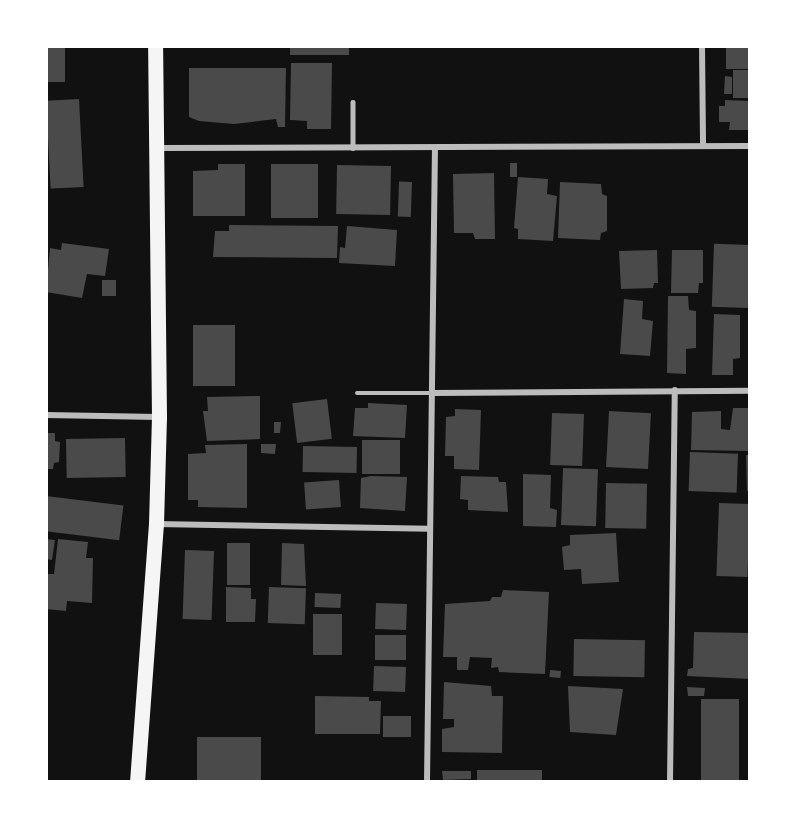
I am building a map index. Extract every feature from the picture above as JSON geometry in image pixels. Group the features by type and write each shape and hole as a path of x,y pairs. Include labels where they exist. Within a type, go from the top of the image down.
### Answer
{"main road":[{"path":"137,782 156,524 159,417 159,148 156,46"}],"street":[{"path":"702,46 703,146"},
{"path":"159,148 750,146"},
{"path":"427,782 435,148"},
{"path":"670,782 675,390"},
{"path":"432,393 750,391"},
{"path":"46,415 159,417"},
{"path":"156,524 429,529"}],"lane":[{"path":"353,102 353,148"},
{"path":"357,393 432,393"}],"building":[{"path":"46,46 65,46 65,82 46,82"},
{"path":"290,46 349,46 349,55 290,55"},
{"path":"726,46 750,46 750,69 726,69"},
{"path":"291,63 332,63 331,129 307,129 307,121 290,120"},
{"path":"189,68 286,68 285,127 278,127 276,119 234,124 199,121 189,117"},
{"path":"733,70 750,70 750,98 733,98"},
{"path":"725,76 732,77 732,94 724,94"},
{"path":"79,99 84,187 51,189 46,101"},
{"path":"725,100 750,101 750,130 729,130 730,122 719,122 719,106 725,106"},
{"path":"510,163 517,163 517,177 510,177"},
{"path":"218,164 245,164 245,216 193,216 193,171 218,170"},
{"path":"271,164 318,164 318,218 271,218"},
{"path":"337,165 391,166 390,215 336,214"},
{"path":"494,173 495,239 475,239 473,233 454,233 453,174"},
{"path":"518,177 548,179 547,194 557,196 553,241 518,239 518,229 514,228"},
{"path":"399,182 412,182 411,217 398,217"},
{"path":"560,182 601,184 602,194 607,196 607,231 601,233 600,240 558,238"},
{"path":"229,225 338,226 337,258 213,257 215,231 229,231"},
{"path":"347,226 397,230 395,266 339,263 340,247 345,248"},
{"path":"62,243 109,249 105,276 87,274 82,298 46,292 50,248 61,250"},
{"path":"714,244 750,245 748,308 712,307"},
{"path":"657,250 658,283 654,283 653,288 621,289 619,251"},
{"path":"672,250 703,250 703,283 699,283 698,293 671,293"},
{"path":"102,280 116,280 116,296 102,296"},
{"path":"668,296 688,296 689,310 696,311 696,348 686,349 686,374 667,373"},
{"path":"624,299 643,301 642,319 653,321 650,356 620,354"},
{"path":"714,314 740,315 740,358 733,359 733,375 712,375"},
{"path":"193,325 235,325 235,386 193,386"},
{"path":"260,396 260,439 207,441 203,411 208,411 207,397"},
{"path":"327,399 332,439 297,443 292,403"},
{"path":"368,403 407,405 405,438 353,436 355,408 368,408"},
{"path":"733,408 750,408 750,451 691,450 692,412 721,411 721,429 730,430"},
{"path":"455,409 481,410 479,470 454,469 454,456 445,456 446,417 455,416"},
{"path":"609,411 651,413 648,469 606,467"},
{"path":"552,413 584,414 582,466 550,465"},
{"path":"274,422 281,422 280,433 274,433"},
{"path":"46,433 55,433 55,441 60,442 59,462 54,463 53,469 46,469"},
{"path":"125,438 126,477 67,478 66,439"},
{"path":"362,440 400,440 400,474 362,474"},
{"path":"247,444 247,508 198,507 198,500 188,500 188,454 206,453 205,445"},
{"path":"261,444 276,444 275,454 261,453"},
{"path":"303,446 357,447 357,473 303,472"},
{"path":"690,452 738,454 737,493 689,491"},
{"path":"746,455 750,455 750,491 747,491"},
{"path":"563,468 598,469 596,526 561,525"},
{"path":"523,474 551,475 550,508 557,510 556,527 523,526"},
{"path":"461,476 498,477 499,482 506,482 508,512 468,510 468,500 460,499"},
{"path":"407,477 405,511 360,508 361,478"},
{"path":"339,480 341,507 306,509 304,482"},
{"path":"606,483 647,484 646,529 605,528"},
{"path":"46,496 123,506 119,540 46,531"},
{"path":"719,503 750,504 747,577 716,576"},
{"path":"616,533 619,582 582,584 581,569 564,570 562,547 570,545 570,535"},
{"path":"46,539 55,540 52,560 46,559"},
{"path":"58,539 88,542 86,558 93,558 92,603 67,601 66,611 46,609 46,574 54,574"},
{"path":"227,543 250,543 250,585 227,585"},
{"path":"282,543 304,544 306,586 281,585"},
{"path":"185,550 214,551 212,620 183,619"},
{"path":"226,587 251,588 251,599 256,599 255,622 226,622"},
{"path":"269,587 306,588 305,624 268,623"},
{"path":"503,590 549,592 545,674 499,672 498,667 491,668 492,658 470,657 468,670 457,670 457,657 443,657 445,604 490,601 492,597 501,597"},
{"path":"315,593 341,594 340,608 315,607"},
{"path":"376,603 407,604 406,630 375,629"},
{"path":"313,614 342,614 342,655 313,655"},
{"path":"694,632 750,633 750,679 687,676 688,669 693,668"},
{"path":"375,635 406,635 406,660 375,660"},
{"path":"574,639 645,640 644,677 573,676"},
{"path":"374,666 406,667 405,692 373,691"},
{"path":"550,670 561,671 560,678 549,677"},
{"path":"444,682 491,686 492,696 503,696 502,753 442,752 442,729 454,727 454,719 443,719"},
{"path":"568,686 623,689 616,735 570,732"},
{"path":"687,687 705,688 704,696 688,696"},
{"path":"315,696 369,697 369,701 381,701 380,734 315,734"},
{"path":"701,699 739,699 739,782 701,782"},
{"path":"383,716 411,716 411,737 383,737"},
{"path":"197,737 261,737 261,782 197,782"},
{"path":"477,770 542,770 542,782 477,782"},
{"path":"442,771 471,771 471,779 443,780"}]}
